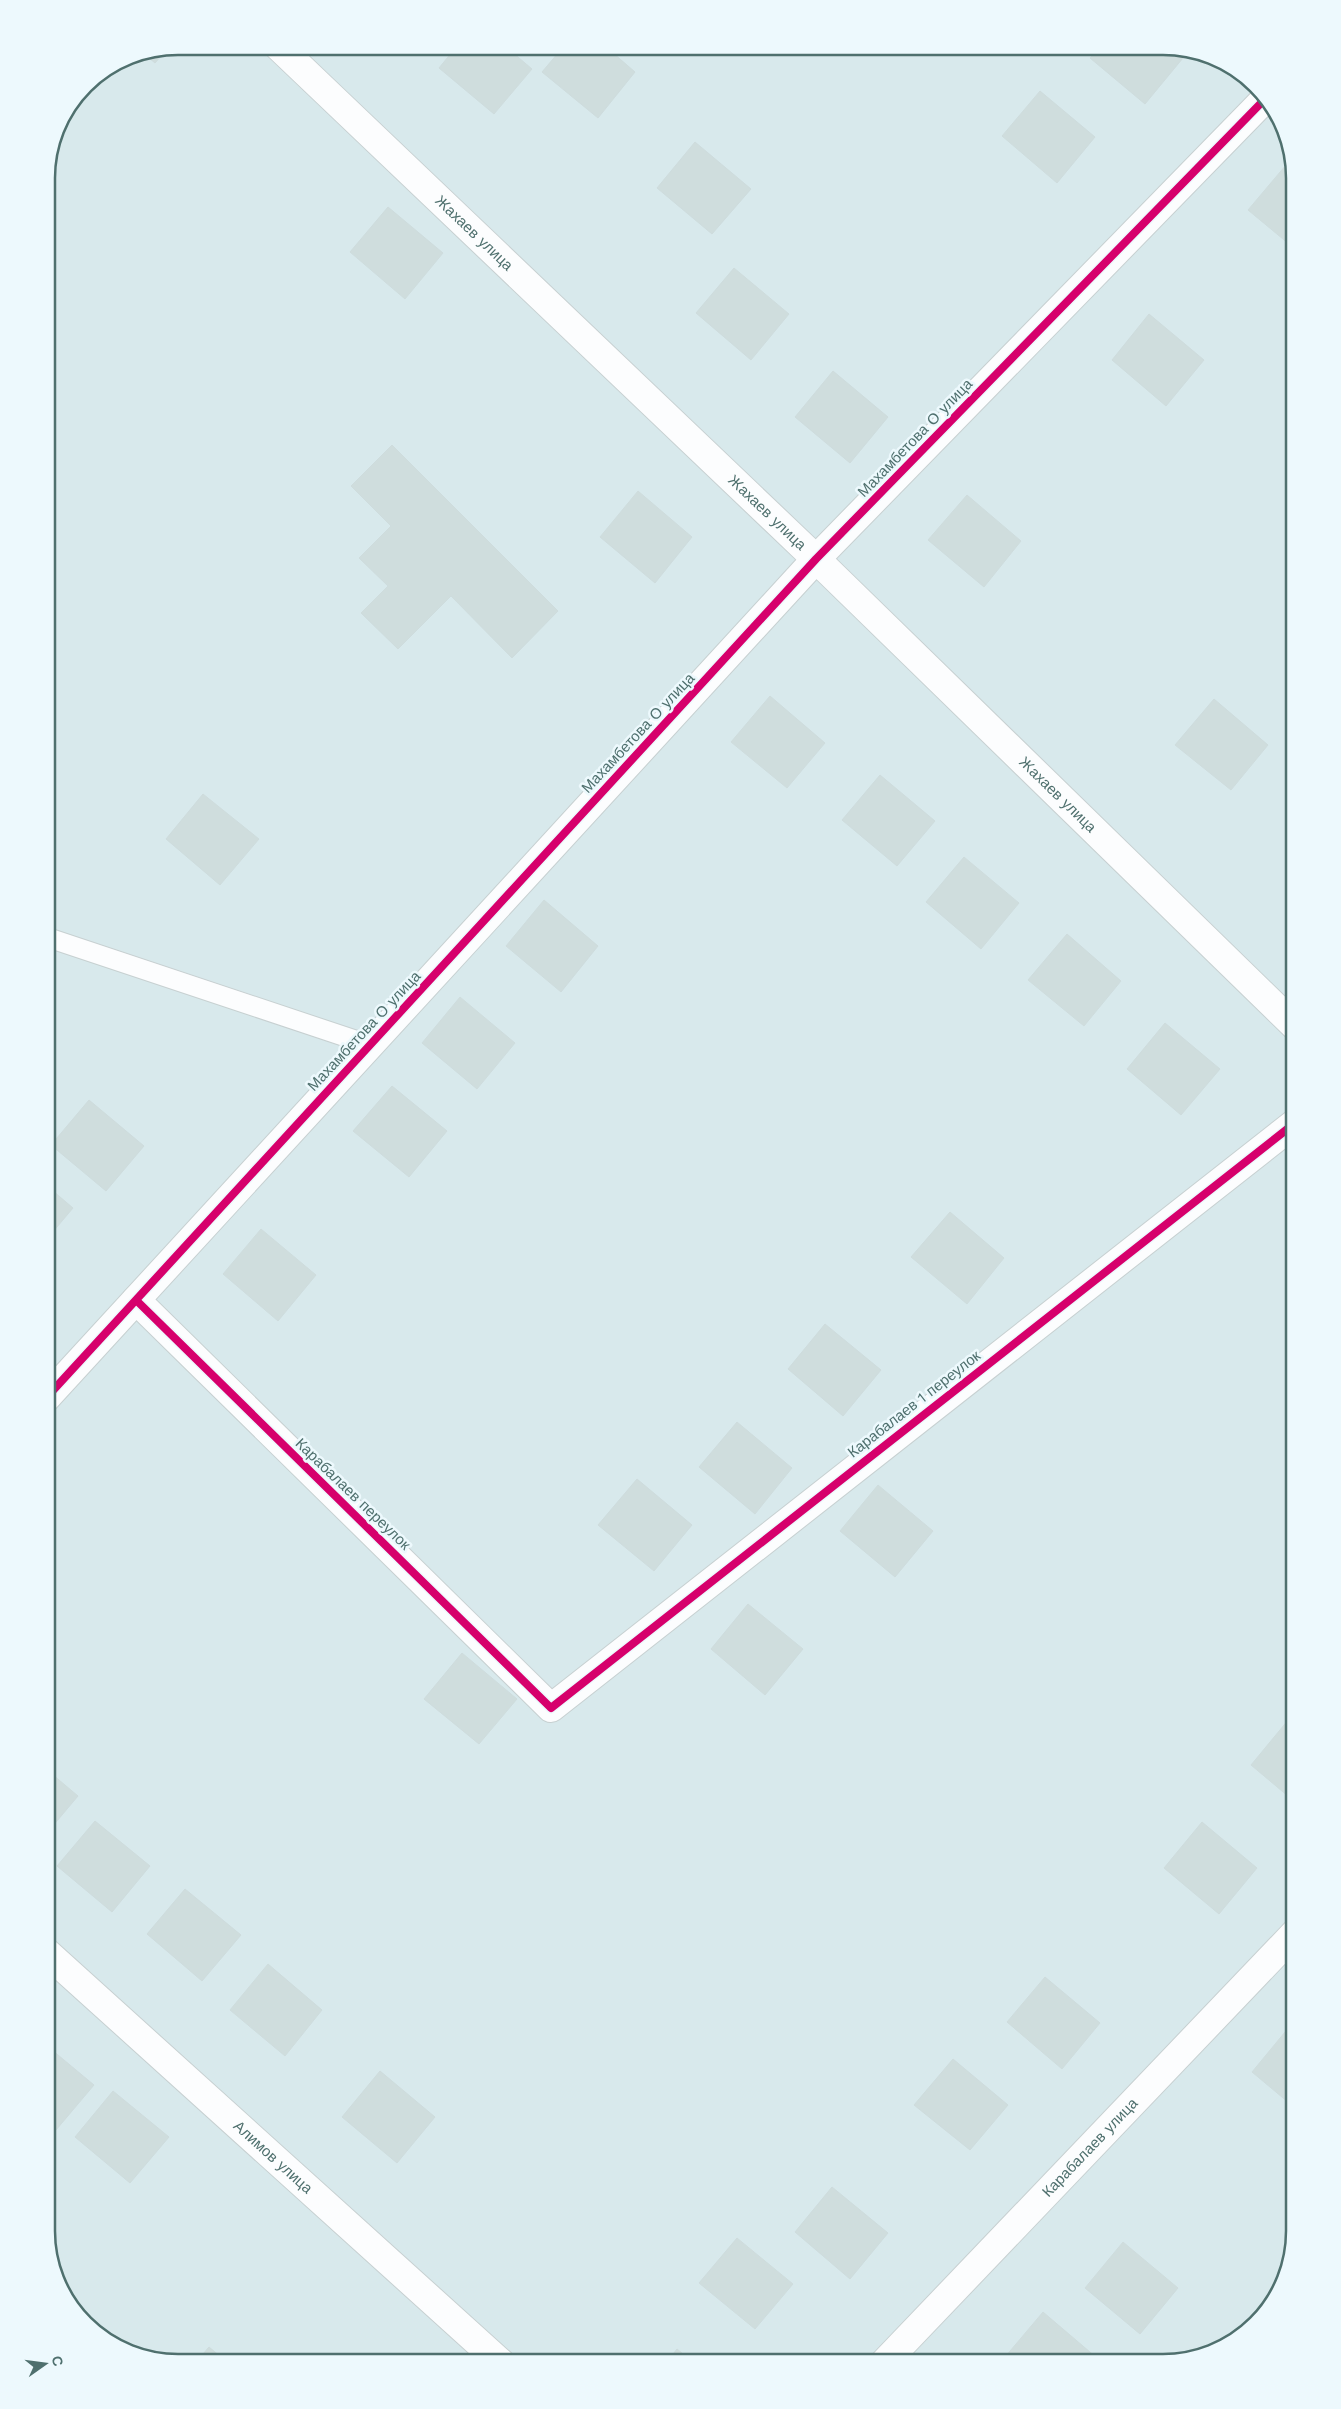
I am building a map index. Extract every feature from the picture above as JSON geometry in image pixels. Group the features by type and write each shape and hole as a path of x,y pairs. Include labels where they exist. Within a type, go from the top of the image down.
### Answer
{"street":[{"name":"Жахаев улица","path":"287,55 816,559 1286,1017"},
{"name":"Махамбетова О улица","path":"55,1388 816,559 1261,103"},
{"name":"Карабалаев 1 переулок","path":"551,1708 1286,1130"},
{"name":"Карабалаев переулок","path":"136,1300 551,1708"},
{"name":"Карабалаев улица","path":"893,2354 1286,1942"},
{"name":"Алимов улица","path":"55,1960 491,2354"}],"lane":[{"path":"55,940 370,1045"}],"shaded area":[{"path":"170,55 1171,55 1187,57 1210,64 1238,80 1261,103 1277,131 1284,154 1286,170 1286,2231 1282,2263 1265,2299 1244,2323 1210,2345 1187,2352 1171,2354 170,2354 154,2352 139,2347 110,2333 86,2312 71,2292 64,2278 57,2255 55,2239 55,170 64,131 80,103 91,91 103,80 131,64 154,57"}],"building":[{"path":"450,55 516,55 532,69 494,114 439,68"},
{"path":"556,55 615,55 635,72 598,118 542,72"},
{"path":"1093,55 1171,55 1183,58 1145,104 1090,58"},
{"path":"161,56 155,63 150,58"},
{"path":"1040,91 1095,137 1057,183 1002,136"},
{"path":"695,142 751,189 712,234 657,188"},
{"path":"1285,166 1286,242 1248,210"},
{"path":"388,207 443,253 405,299 350,252"},
{"path":"734,268 789,314 751,360 696,313"},
{"path":"1149,314 1204,360 1166,406 1112,360"},
{"path":"833,371 888,417 850,463 795,417"},
{"path":"392,445 558,611 512,658 451,596 398,649 361,613 388,586 359,558 391,526 351,486"},
{"path":"638,491 692,537 655,583 600,537"},
{"path":"967,495 1021,541 984,587 928,540"},
{"path":"770,696 825,743 787,788 731,742"},
{"path":"1214,699 1268,745 1231,790 1175,745"},
{"path":"880,775 935,821 897,866 842,820"},
{"path":"203,794 259,839 220,885 166,839"},
{"path":"964,857 1019,903 981,949 926,902"},
{"path":"544,900 598,946 561,992 506,946"},
{"path":"1067,934 1121,981 1084,1026 1028,980"},
{"path":"460,997 515,1043 477,1089 422,1043"},
{"path":"1165,1023 1220,1069 1181,1115 1127,1069"},
{"path":"392,1086 447,1131 409,1177 353,1131"},
{"path":"89,1100 144,1146 106,1191 55,1148 55,1140"},
{"path":"55,1193 73,1208 55,1229"},
{"path":"950,1212 1004,1258 967,1304 911,1257"},
{"path":"261,1229 316,1275 278,1321 223,1274"},
{"path":"825,1324 881,1370 843,1416 788,1369"},
{"path":"737,1422 792,1468 755,1514 699,1467"},
{"path":"637,1479 692,1525 654,1571 598,1525"},
{"path":"878,1485 933,1531 895,1577 840,1531"},
{"path":"748,1604 803,1649 765,1695 711,1649"},
{"path":"462,1653 517,1699 479,1744 424,1699"},
{"path":"1286,1723 1286,1794 1251,1765"},
{"path":"55,1777 78,1796 55,1823"},
{"path":"95,1821 150,1866 112,1912 57,1866"},
{"path":"1202,1822 1257,1868 1219,1914 1164,1868"},
{"path":"185,1889 241,1935 202,1981 147,1934"},
{"path":"268,1964 322,2010 285,2056 230,2010"},
{"path":"1045,1977 1100,2023 1062,2069 1007,2022"},
{"path":"1286,2031 1286,2100 1252,2072"},
{"path":"55,2052 94,2085 55,2129"},
{"path":"953,2059 1008,2105 970,2150 914,2105"},
{"path":"380,2071 435,2117 397,2163 342,2117"},
{"path":"113,2091 169,2137 130,2183 75,2137"},
{"path":"832,2187 888,2233 850,2279 795,2232"},
{"path":"737,2238 793,2284 755,2329 699,2283"},
{"path":"1123,2242 1178,2288 1140,2334 1085,2288"},
{"path":"1043,2312 1092,2354 1008,2354"},
{"path":"209,2347 217,2354 203,2354"},
{"path":"677,2349 683,2354 673,2354"}],"cycle path":[{"path":"55,1388 816,559 1261,103"},
{"path":"136,1300 551,1708 1286,1130"}]}
